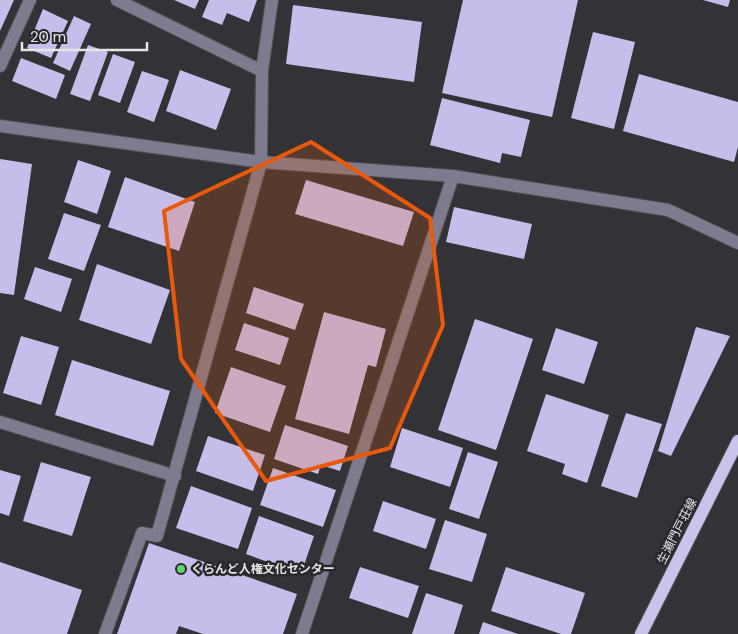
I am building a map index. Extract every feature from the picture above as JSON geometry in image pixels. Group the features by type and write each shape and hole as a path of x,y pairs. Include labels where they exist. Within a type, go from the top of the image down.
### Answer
{"main road":[{"name":"生瀬門戸荘線","path":"641,634 738,441"}],"street":[{"path":"0,66 30,0"},
{"path":"117,0 262,71"},
{"path":"105,634 142,533 157,536 261,162 262,71 272,0"},
{"path":"0,126 261,162 453,176 668,210 738,243"},
{"path":"302,634 453,176"},
{"path":"0,422 175,476"}],"highlighted area":[{"path":"311,142 430,218 443,325 390,448 266,481 181,359 164,211"}],"building":[{"path":"0,0 14,0 0,31"},
{"path":"174,0 199,0 195,9"},
{"path":"209,0 257,0 249,22 227,13 222,25 202,17"},
{"path":"463,0 578,0 552,117 442,93"},
{"path":"703,0 730,0 728,7"},
{"path":"293,5 422,22 414,82 286,64"},
{"path":"43,9 68,21 51,58 27,48"},
{"path":"74,16 91,24 70,71 53,63"},
{"path":"593,32 635,42 614,129 571,118"},
{"path":"88,45 108,52 90,101 70,94"},
{"path":"113,54 135,62 120,103 98,95"},
{"path":"21,58 65,75 56,99 12,81"},
{"path":"180,70 231,89 216,130 166,111"},
{"path":"142,71 169,80 154,122 127,112"},
{"path":"639,74 738,102 738,147 734,162 623,131"},
{"path":"442,98 530,120 521,157 502,153 500,163 430,145"},
{"path":"0,159 32,164 14,295 0,293"},
{"path":"78,160 111,171 97,214 64,202"},
{"path":"125,177 195,202 179,251 108,227"},
{"path":"306,180 414,212 403,246 295,214"},
{"path":"454,207 532,224 524,259 446,242"},
{"path":"64,213 101,225 84,271 48,259"},
{"path":"97,264 170,290 151,344 79,320"},
{"path":"35,267 72,279 61,312 24,299"},
{"path":"254,287 304,304 295,330 246,313"},
{"path":"324,312 386,329 376,367 368,365 349,434 295,419"},
{"path":"475,319 533,339 496,450 438,430"},
{"path":"244,323 289,338 280,365 235,350"},
{"path":"696,327 730,336 671,456 658,451"},
{"path":"556,328 598,342 584,384 542,370"},
{"path":"21,336 59,347 41,405 3,393"},
{"path":"72,360 170,391 153,446 55,415"},
{"path":"231,367 286,386 270,432 215,413"},
{"path":"546,394 609,415 587,483 562,474 565,464 527,451"},
{"path":"626,413 662,424 637,498 601,486"},
{"path":"285,425 348,446 340,471 321,465 318,474 274,459"},
{"path":"402,428 463,448 450,487 390,467"},
{"path":"208,436 265,455 253,491 196,471"},
{"path":"468,452 498,462 479,519 449,509"},
{"path":"41,462 91,477 72,536 23,521"},
{"path":"273,468 336,490 323,527 260,505"},
{"path":"0,470 21,476 9,516 0,513"},
{"path":"191,486 252,508 238,549 176,528"},
{"path":"383,501 436,519 426,549 373,531"},
{"path":"259,516 314,536 301,574 246,554"},
{"path":"445,520 487,534 472,582 429,569"},
{"name":"くらんど人権文化センター","path":"149,543 297,594 283,634 203,634 179,626 176,634 117,634"},
{"path":"0,562 82,590 67,634 0,634"},
{"path":"360,567 419,586 408,618 349,598"},
{"path":"506,567 585,593 571,634 561,634 491,611"},
{"path":"426,593 463,605 454,634 412,634"},
{"path":"483,622 518,634 479,634"}],"place":[{"name":"くらんど人権文化センター","path":"181,569"}]}
